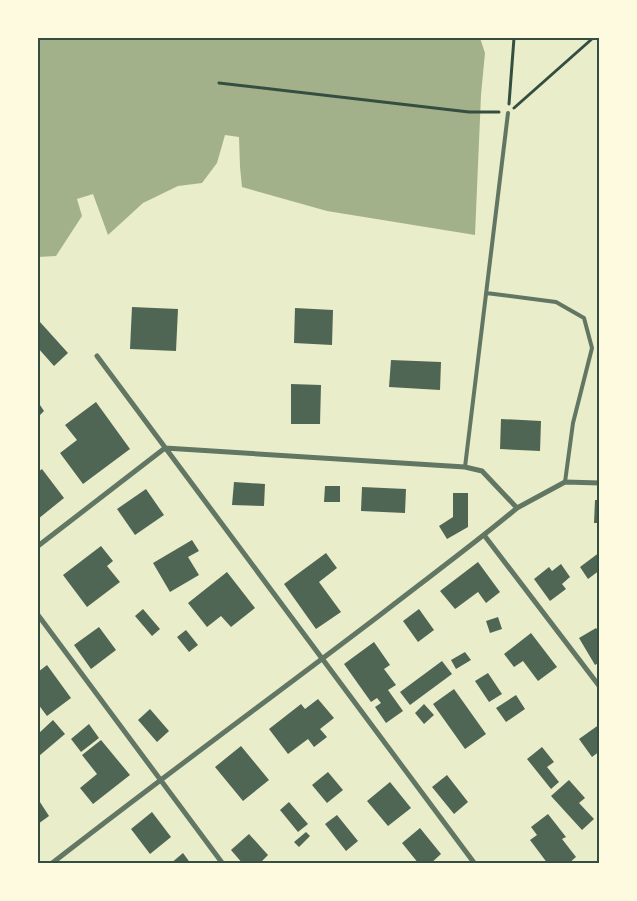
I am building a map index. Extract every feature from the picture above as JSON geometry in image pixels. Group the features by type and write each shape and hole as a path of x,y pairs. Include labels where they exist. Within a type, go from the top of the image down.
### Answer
{"street":[{"path":"96,356 475,864"},
{"path":"38,546 165,448 465,468 482,471 518,508"},
{"path":"51,864 160,779 322,659 518,508 565,482 600,483"},
{"path":"484,535 600,688"},
{"path":"38,615 223,864"}],"lane":[{"path":"465,468 508,112"},
{"path":"486,293 556,302 584,318 592,348 573,423 565,482"}],"path":[{"path":"508,112 514,38"},
{"path":"219,83 469,112 508,112 593,38"}],"shaded area":[{"path":"38,38 480,38 485,53 481,95 475,235 327,211 242,187 239,137 225,135 217,163 202,183 178,186 143,203 108,235 93,194 77,199 82,216 56,256 38,257"}],"building":[{"path":"132,307 178,309 176,351 130,349"},
{"path":"295,308 333,310 332,345 294,343"},
{"path":"40,322 68,353 54,366 38,348 38,324"},
{"path":"391,360 441,362 440,390 389,387"},
{"path":"291,384 321,385 320,424 291,424"},
{"path":"38,402 44,411 38,417"},
{"path":"96,402 130,449 83,484 60,453 77,440 65,425"},
{"path":"501,419 541,421 540,451 500,449"},
{"path":"42,469 64,498 38,519 38,472"},
{"path":"234,482 265,484 264,506 232,505"},
{"path":"325,486 340,486 340,502 324,502"},
{"path":"362,487 406,489 405,513 361,511"},
{"path":"146,489 164,515 135,535 117,509"},
{"path":"453,493 468,493 468,527 447,539 439,526 453,517"},
{"path":"595,500 600,500 600,523 594,523"},
{"path":"192,540 199,551 188,557 199,575 170,592 153,563"},
{"path":"101,546 113,561 107,566 120,582 87,607 63,575"},
{"path":"600,552 600,570 588,579 580,567"},
{"path":"326,553 337,568 319,582 341,612 316,629 284,584"},
{"path":"478,562 500,592 486,603 478,592 455,609 440,591"},
{"path":"561,564 570,577 562,584 566,589 550,601 534,579 549,567 552,571"},
{"path":"227,572 255,608 231,627 221,616 207,627 188,603"},
{"path":"143,609 160,629 152,636 135,616"},
{"path":"419,609 434,630 418,642 403,621"},
{"path":"498,617 502,629 490,633 486,621"},
{"path":"99,627 116,650 91,669 74,645"},
{"path":"596,628 600,633 600,662 595,665 579,638"},
{"path":"186,630 198,645 189,652 177,637"},
{"path":"531,633 557,667 538,681 523,661 514,667 504,654"},
{"path":"374,642 390,665 384,669 396,685 388,690 403,711 386,723 375,707 381,703 377,698 371,702 344,664"},
{"path":"465,652 471,660 456,669 451,660"},
{"path":"442,661 452,674 410,705 400,692"},
{"path":"47,665 71,698 47,716 38,704 38,672"},
{"path":"488,673 502,694 489,702 475,681"},
{"path":"454,689 486,734 465,749 433,704"},
{"path":"516,695 525,709 506,722 496,708"},
{"path":"318,699 334,718 320,729 327,737 314,747 308,739 288,754 269,729 301,704 305,709"},
{"path":"424,704 434,715 424,724 415,713"},
{"path":"150,709 169,731 157,742 138,720"},
{"path":"53,720 65,734 39,756 38,734"},
{"path":"89,724 99,738 81,752 71,739"},
{"path":"600,724 600,751 592,757 579,739"},
{"path":"101,740 130,775 93,804 80,788 97,774 82,755"},
{"path":"241,746 269,780 243,801 215,767"},
{"path":"542,747 554,762 547,767 559,782 551,789 527,759"},
{"path":"328,772 343,790 327,803 312,785"},
{"path":"447,775 468,802 454,814 432,787"},
{"path":"569,780 585,798 579,803 594,819 582,830 551,796"},
{"path":"390,782 411,808 388,826 367,801"},
{"path":"38,799 49,816 38,824"},
{"path":"289,802 308,824 298,832 280,810"},
{"path":"152,812 171,837 150,854 131,829"},
{"path":"548,814 566,837 562,839 576,857 568,864 548,864 530,840 537,835 531,827"},
{"path":"337,815 358,841 346,851 325,824"},
{"path":"420,828 441,854 430,864 419,864 402,843"},
{"path":"306,832 310,836 299,847 294,842"},
{"path":"249,834 268,855 259,864 243,864 231,850"},
{"path":"183,853 191,864 170,864"}]}
